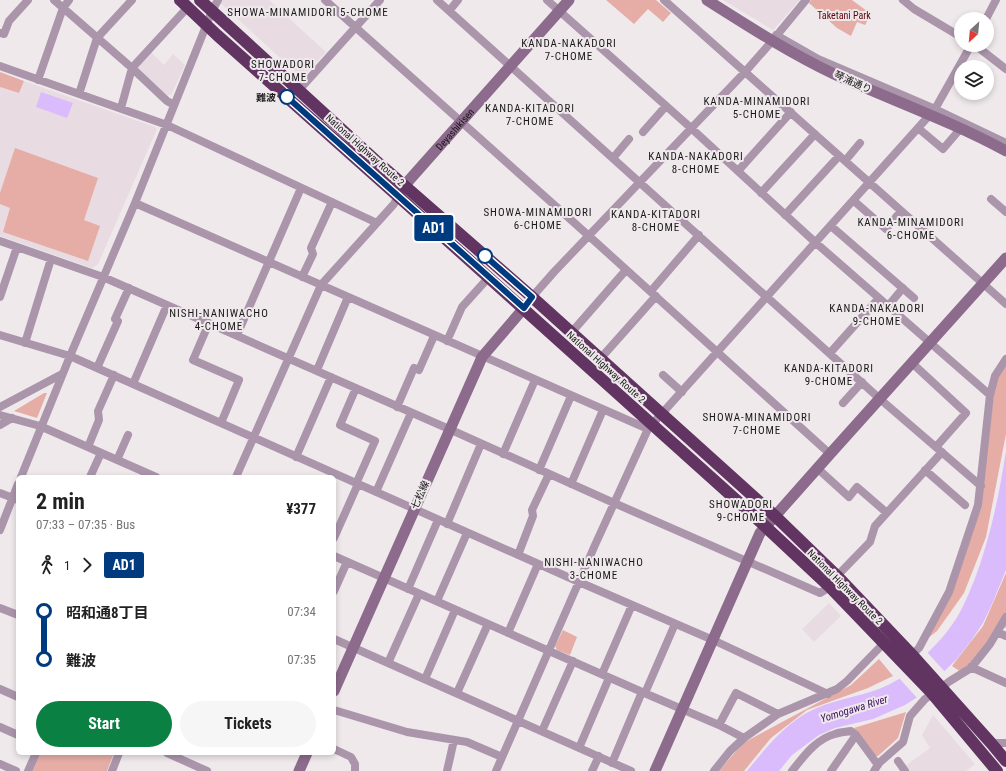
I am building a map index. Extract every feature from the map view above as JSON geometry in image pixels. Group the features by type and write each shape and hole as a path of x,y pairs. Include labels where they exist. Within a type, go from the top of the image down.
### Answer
{"highway":[{"name":"National Highway Route 2","path":"200,0 299,90 489,277 650,427 766,527 830,587 884,643 910,659"},
{"name":"National Highway Route 2","path":"184,3 206,25 401,191 532,297 775,516 837,576 910,659 935,689 997,771"},
{"name":"National Highway Route 2","path":"935,689 991,743 1006,761"}],"street":[{"path":"0,33 4,34 9,21 28,0"},
{"path":"54,0 132,68 167,102 174,105"},
{"path":"38,80 63,8 70,0"},
{"path":"79,94 98,38 132,0"},
{"path":"22,475 40,426 135,203 206,25 218,0"},
{"path":"325,0 356,26 830,454"},
{"path":"299,90 380,0"},
{"path":"437,0 768,296 880,399 981,486"},
{"path":"449,11 458,0"},
{"path":"547,0 691,128 816,243 990,395"},
{"name":"Deyashikisen","path":"401,191 569,0"},
{"path":"664,0 1006,304"},
{"name":"琴浦通り","path":"707,0 775,38 815,65 933,112 961,128 1006,148"},
{"path":"524,308 532,297 589,236 745,72 806,0"},
{"path":"904,0 914,9 954,33"},
{"path":"990,12 996,0"},
{"path":"121,108 132,68 184,3"},
{"path":"496,771 517,720 614,503 650,427 933,112 967,52"},
{"path":"984,52 1006,69"},
{"path":"0,66 167,125 377,223"},
{"path":"643,132 666,106"},
{"path":"738,171 791,112"},
{"path":"933,112 1006,148"},
{"path":"918,128 943,149 961,128"},
{"path":"761,193 815,134"},
{"path":"613,158 629,139"},
{"path":"785,215 842,158 860,143"},
{"path":"237,335 301,188"},
{"path":"237,475 321,286 394,204 401,191"},
{"path":"991,199 1006,212"},
{"path":"854,201 886,229 901,211"},
{"path":"302,277 313,254 311,248 332,202"},
{"path":"135,203 602,410 650,427"},
{"path":"831,226 914,298"},
{"path":"600,359 699,235"},
{"path":"0,241 103,277 129,288 317,370 502,454 820,593 830,587"},
{"path":"0,297 17,247"},
{"path":"655,771 760,534 817,468 1006,258"},
{"path":"25,342 51,259"},
{"path":"571,333 626,270"},
{"path":"447,342 462,307 489,277"},
{"path":"97,368 118,321 115,319 129,288"},
{"path":"888,306 903,288"},
{"path":"317,370 348,297"},
{"path":"830,353 879,298"},
{"path":"133,384 167,305"},
{"name":"七松線","path":"336,686 482,357 524,308"},
{"path":"209,323 193,360 239,380 221,423"},
{"path":"0,335 70,356 114,375 467,533 713,640 828,694"},
{"path":"397,407 414,368 419,370 434,336"},
{"path":"910,659 919,648 949,592 978,505 990,395 995,376 1006,359"},
{"path":"837,576 870,542 875,526 925,470 966,412 912,364"},
{"path":"0,407 62,374"},
{"path":"88,447 99,420 98,411 114,375"},
{"path":"663,375 682,392"},
{"path":"296,457 331,377"},
{"path":"502,454 535,380"},
{"path":"843,403 862,382"},
{"path":"336,533 375,441 340,425 356,388"},
{"path":"539,470 571,396"},
{"path":"571,484 602,410"},
{"path":"376,492 411,413"},
{"path":"0,415 40,426 151,475"},
{"path":"0,424 12,418"},
{"path":"117,460 128,435"},
{"path":"447,524 481,444"},
{"path":"91,475 101,453"},
{"path":"817,468 849,497 857,487 887,513"},
{"path":"925,470 965,504"},
{"path":"518,555 534,516 532,510 549,474"},
{"path":"0,493 15,499 0,530"},
{"path":"408,589 438,520"},
{"path":"437,602 467,533"},
{"path":"336,557 549,650 643,693 719,725 744,738"},
{"path":"336,587 347,562"},
{"path":"508,633 538,564"},
{"path":"388,663 419,594"},
{"path":"579,748 632,605"},
{"path":"0,608 16,614"},
{"path":"425,679 455,610"},
{"path":"793,771 808,751 819,743 835,734 852,731 876,768 903,742 910,716 935,689 971,667 981,657 1006,617"},
{"path":"457,693 488,624"},
{"path":"612,763 675,624"},
{"path":"997,632 1006,636"},
{"path":"336,640 631,771"},
{"path":"714,771 730,751 744,738 778,714 837,689 847,681 884,643"},
{"path":"542,731 573,661"},
{"path":"971,667 1006,683"},
{"path":"0,689 16,696"},
{"path":"719,725 736,693 778,714"},
{"path":"336,711 408,732 467,742 502,757"},
{"path":"0,727 16,734"},
{"path":"831,771 856,735"},
{"path":"447,771 454,740"},
{"path":"991,743 1006,743"},
{"path":"336,750 351,757 356,771"},
{"path":"28,771 35,755"},
{"path":"112,771 118,755"},
{"path":"171,755 207,771"},
{"path":"299,771 306,755"},
{"path":"592,771 599,756"},
{"path":"898,761 905,771"},
{"path":"0,764 16,771"}],"shaded area":[{"path":"217,0 269,0 326,52 304,76 301,77"},
{"path":"723,0 800,0 773,30"},
{"path":"151,52 164,65 173,54 185,65 171,95 167,95 137,67"},
{"path":"24,81 155,127 157,129 98,264 92,268 0,236 0,87 19,93"},
{"path":"829,603 841,616 814,642 802,629"},
{"path":"933,715 975,764 966,771 909,771 905,766 930,748 922,735"}],"green space":[{"path":"606,0 656,0 671,13 663,22 648,9 634,24"},
{"name":"Taketani Park","path":"811,0 852,0 871,14 865,25 857,22 851,36 837,28 809,3"},
{"path":"0,72 24,81 19,93 0,87"},
{"path":"15,148 98,178 84,220 100,226 88,261 3,232 10,208 0,204 0,193"},
{"path":"1006,363 1006,434 986,537 964,593 937,631 928,638 981,504 995,385 1001,369"},
{"path":"44,393 47,393 37,418 14,411"},
{"path":"1006,573 1006,627 1001,626 978,656 961,672 952,666 983,626"},
{"path":"563,630 577,637 570,655 557,650 555,646"},
{"path":"879,659 893,676 868,688 807,710 771,738 744,771 719,771 743,743 851,685"},
{"path":"906,712 898,738 878,756 874,756 854,728"},
{"path":"37,755 113,755 107,771 31,771"}],"water":[{"path":"41,92 73,103 67,118 36,107"},
{"name":"Yomogawa River","path":"1006,451 1006,570 983,623 956,660 916,698 905,705 873,719 835,728 819,735 792,755 779,771 747,771 772,741 790,724 812,710 824,705 881,688 899,679 944,636 957,618 980,565 993,517"}],"pier":[{"path":"926,651 946,673 918,699 898,677"}],"bus line":[{"name":"AD1","path":"287,97 524,308 532,297 485,256"}],"place":[{"name":"難波","path":"287,97"}],"district":[{"name":"SHOWA-MINAMIDORI 5-CHOME","path":"308,12"},
{"name":"KANDA-NAKADORI 7-CHOME","path":"569,49"},
{"name":"SHOWADORI 7-CHOME","path":"283,70"},
{"name":"KANDA-MINAMIDORI 5-CHOME","path":"757,107"},
{"name":"KANDA-KITADORI 7-CHOME","path":"530,114"},
{"name":"KANDA-NAKADORI 8-CHOME","path":"696,162"},
{"name":"SHOWA-MINAMIDORI 6-CHOME","path":"538,218"},
{"name":"KANDA-KITADORI 8-CHOME","path":"656,220"},
{"name":"KANDA-MINAMIDORI 6-CHOME","path":"911,228"},
{"name":"KANDA-NAKADORI 9-CHOME","path":"877,314"},
{"name":"NISHI-NANIWACHO 4-CHOME","path":"219,319"},
{"name":"KANDA-KITADORI 9-CHOME","path":"829,374"},
{"name":"SHOWA-MINAMIDORI 7-CHOME","path":"757,423"},
{"name":"SHOWADORI 9-CHOME","path":"741,510"},
{"name":"NISHI-NANIWACHO 3-CHOME","path":"594,568"}]}
